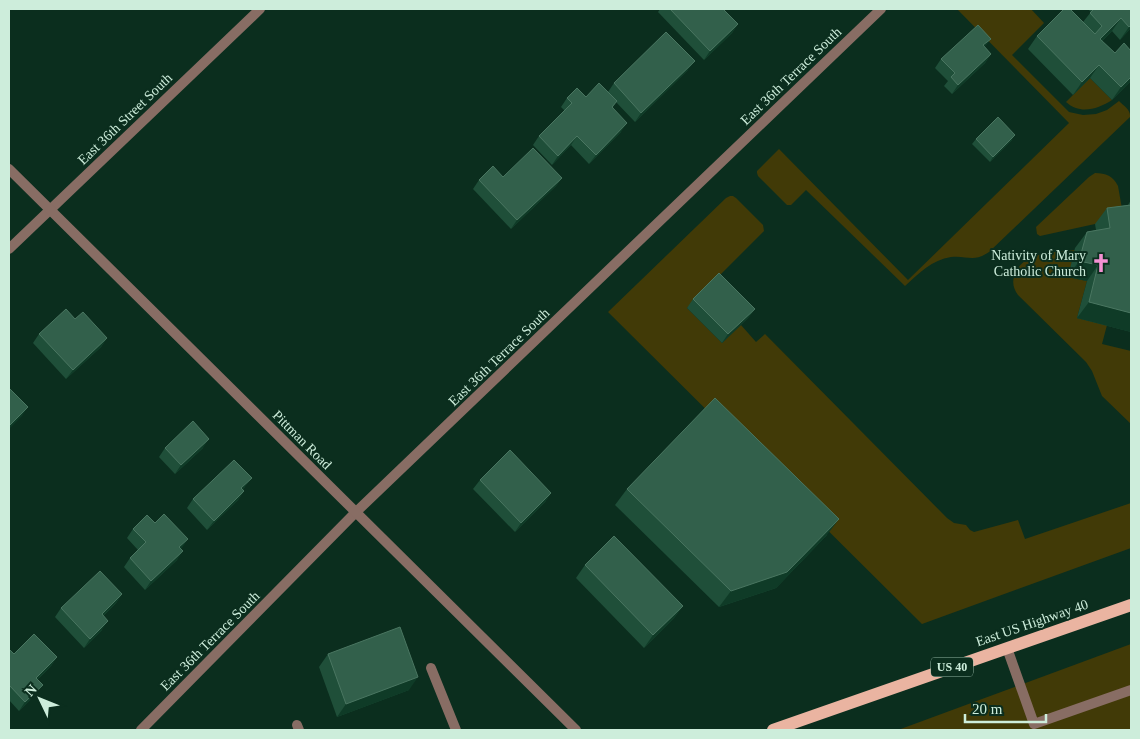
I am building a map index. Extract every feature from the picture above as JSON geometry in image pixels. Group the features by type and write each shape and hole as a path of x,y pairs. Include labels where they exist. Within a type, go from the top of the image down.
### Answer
{"main road":[{"name":"East US Highway 40","path":"772,730 1131,605"}],"street":[{"name":"East 36th Street South","path":"9,249 260,9"},
{"name":"East 36th Terrace South","path":"141,730 356,513 881,9"},
{"name":"Pittman Road","path":"9,169 576,730"},
{"path":"1007,648 1035,727 1131,690"},
{"path":"431,668 456,730"}],"shaded area":[{"path":"957,9 1031,9 1044,23 1012,55 1069,112 1083,115 1096,114 1107,110 1119,101 1128,110 1130,117 989,252 979,257 951,257 938,261 915,276 905,286 806,190 791,205 787,205 758,176 757,171 779,149 908,280 1069,123"},
{"path":"1090,78 1112,100 1101,106 1089,109 1077,108 1066,102"},
{"path":"1095,173 1109,176 1118,186 1124,220 1040,236 1037,234 1036,227"},
{"path":"730,196 736,198 763,225 764,231 687,308 722,343 741,325 756,342 765,334 954,523 966,525 974,532 1018,520 1025,539 1131,503 1131,548 922,624 608,312"},
{"path":"1075,250 1068,277 1087,281 1077,318 1107,325 1102,344 1131,351 1131,424 1102,396 1092,371 1086,362 1014,289 1014,277 1023,262 1039,255"},
{"path":"1131,644 1131,730 898,730"}],"building":[{"path":"670,9 723,9 738,24 710,51"},
{"path":"1064,9 1070,9 1095,34 1102,26 1090,13 1094,9 1131,9 1131,25 1129,27 1121,18 1100,39 1115,53 1124,43 1131,51 1131,77 1121,87 1099,65 1082,82 1037,36"},
{"path":"978,25 991,39 983,45 991,54 958,85 951,77 955,73 941,59"},
{"path":"666,32 695,61 641,113 614,83"},
{"path":"599,83 617,101 612,107 627,123 596,155 577,136 558,156 539,136 572,103 567,98 577,88 586,97"},
{"path":"998,117 1015,135 993,157 976,139"},
{"path":"533,148 562,178 517,220 479,180 493,166 503,177"},
{"name":"Nativity of Mary Catholic Church","path":"1131,205 1131,313 1089,302 1098,265 1079,261 1087,232 1110,228 1107,208"},
{"path":"719,273 755,309 728,334 693,299"},
{"path":"66,309 75,319 83,312 107,338 73,370 39,334"},
{"path":"9,388 28,407 9,426"},
{"path":"715,398 839,519 787,572 731,591 627,489"},
{"path":"193,421 209,439 181,465 165,448"},
{"path":"510,450 551,493 521,523 480,480"},
{"path":"234,460 252,478 241,488 244,491 214,521 193,499"},
{"path":"164,514 188,539 179,547 183,551 151,581 130,558 146,542 133,529 147,515 155,523"},
{"path":"614,536 683,606 653,635 585,565"},
{"path":"100,571 122,594 102,614 108,621 90,639 61,608"},
{"path":"400,627 418,677 346,704 328,654"},
{"path":"34,634 57,657 36,678 43,685 25,702 9,685 9,649 14,654"}],"place":[{"name":"Nativity of Mary Catholic Church","path":"1101,263"}]}
